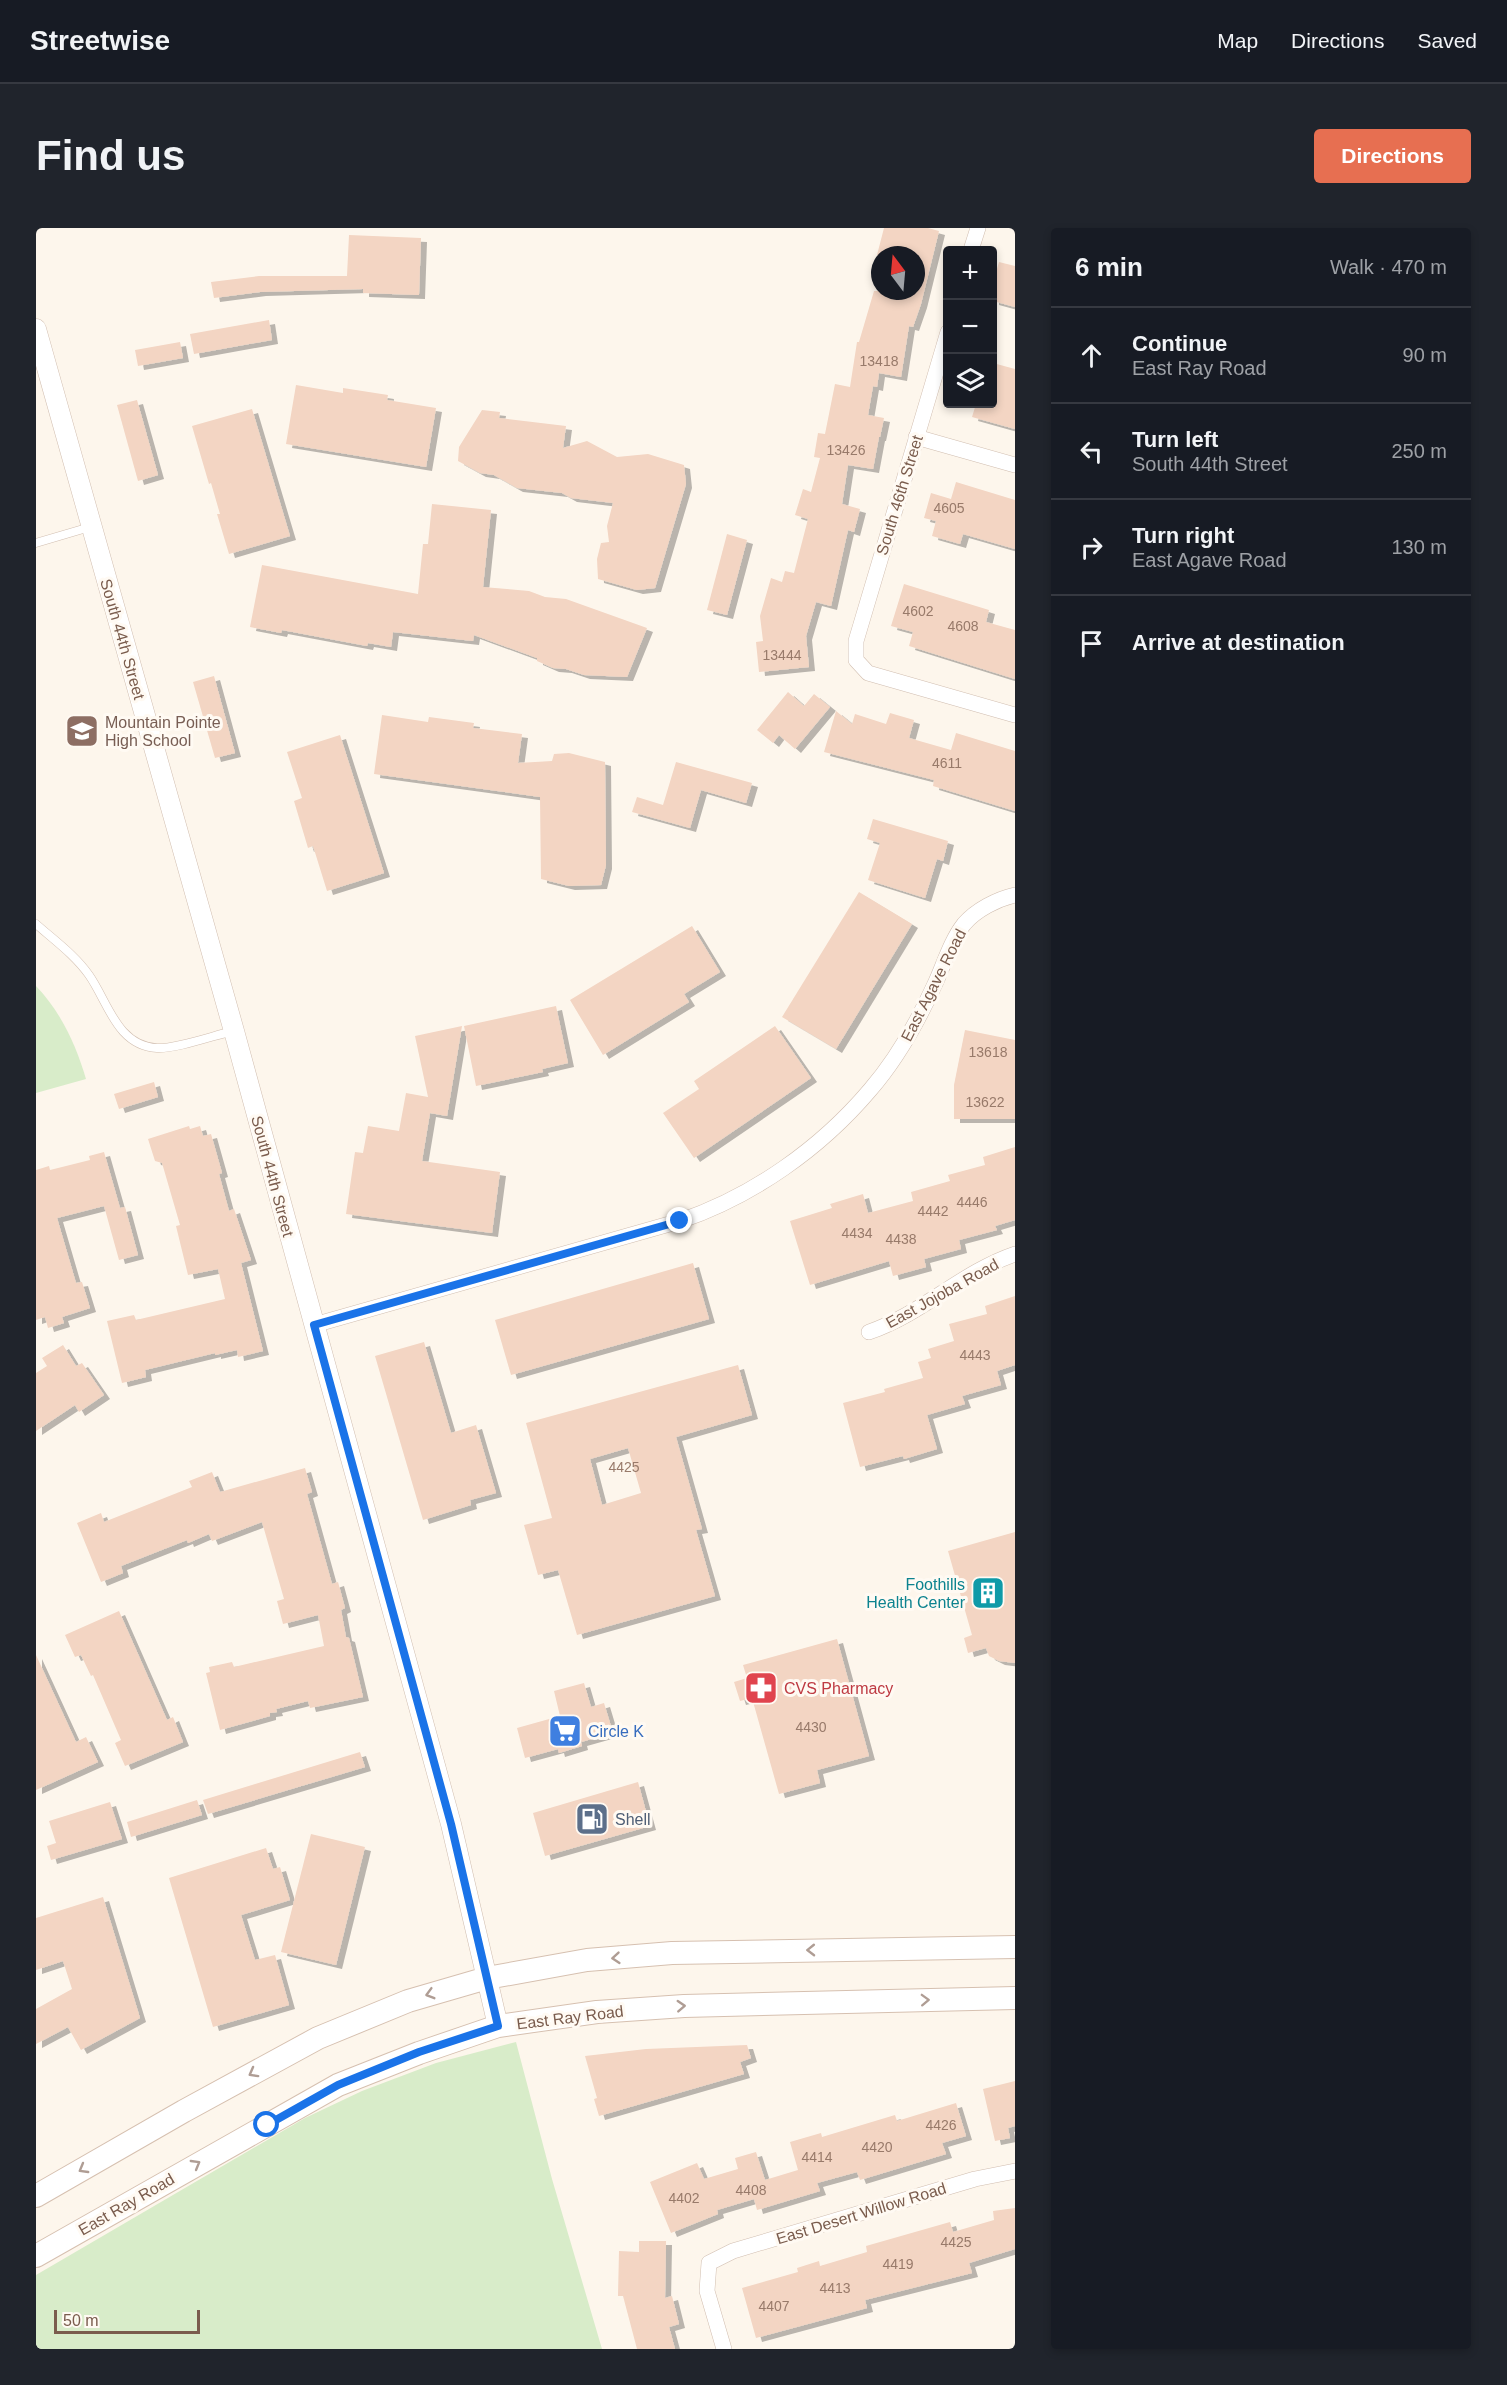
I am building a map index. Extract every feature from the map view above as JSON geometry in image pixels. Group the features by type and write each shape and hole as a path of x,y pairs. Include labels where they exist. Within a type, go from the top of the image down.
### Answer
{"main road":[{"path":"36,2196 184,2111 318,2038 408,2001 487,1978 587,1960 672,1953 1015,1947"},
{"name":"East Ray Road","path":"36,2256 338,2085 419,2052 498,2026 597,2012 684,2006 1015,1998"}],"street":[{"path":"972,246 978,228"},
{"name":"South 44th Street","path":"36,329 234,1031 451,1824 498,2026"},
{"name":"South 46th Street","path":"943,348 856,641 856,660 868,673 1015,715"},
{"path":"916,437 1015,465"},
{"name":"East Agave Road","path":"314,1325 680,1221 709,1211 776,1174 839,1123 870,1090 899,1052 920,1015 957,935 966,922 997,900 1014,895"},
{"name":"East Jojoba Road","path":"868,1332 892,1324 968,1278 1015,1254"},
{"name":"East Desert Willow Road","path":"724,2349 707,2291 709,2263 733,2251 975,2179 1015,2171"}],"lane":[{"path":"36,543 91,527"},
{"path":"36,924 83,967 111,1014 134,1042 145,1047 163,1048 234,1031"}],"green space":[{"path":"36,986 53,1007 67,1030 86,1079 36,1093"},
{"path":"516,2042 552,2179 602,2349 36,2349 36,2275 305,2118 362,2091 436,2063"}],"building":[{"path":"884,228 928,228 939,231 925,288 925,246 879,246"},
{"path":"349,235 421,238 419,295 363,293 363,289 260,292 214,298 211,282 259,276 347,276"},
{"path":"999,262 1015,266 1015,307 997,302"},
{"path":"871,300 922,300 913,327 909,326 901,377 879,373 877,387 873,386 868,415 884,418 873,469 848,465 842,504 860,509 854,532 848,530 831,606 816,602 806,636 809,667 759,672 756,642 763,641 760,616 771,578 782,582 785,571 794,573 808,519 795,515 803,489 811,492 820,458 814,457 818,433 825,434 835,384 850,387 857,342 859,342"},
{"path":"269,320 272,340 194,354 190,334"},
{"path":"180,342 183,358 138,366 135,350"},
{"path":"997,364 1015,369 1015,429 972,417 975,408 997,408"},
{"path":"296,385 343,393 343,388 388,395 387,400 436,408 426,467 286,444"},
{"path":"137,400 158,475 138,481 117,405"},
{"path":"252,409 290,536 229,554 217,514 220,514 192,426"},
{"path":"482,410 500,412 499,418 566,426 563,448 587,441 617,457 648,454 684,465 686,484 655,588 637,590 598,579 597,559 601,543 609,542 607,526 613,503 571,498 562,493 517,488 494,475 480,473 458,461 459,447"},
{"path":"956,482 1015,500 1015,549 963,534 960,544 932,536 936,521 924,518 931,493 951,499"},
{"path":"432,504 491,510 483,587 529,591 545,597 566,599 647,628 627,677 584,675 566,669 553,668 537,661 537,658 474,635 473,641 393,632 391,647 368,643 367,646 282,630 281,633 250,627 262,565 418,594 423,544 428,544"},
{"path":"727,534 747,540 727,615 707,610"},
{"path":"904,584 989,610 986,622 1015,630 1015,679 909,646 913,632 891,626"},
{"path":"214,676 235,753 215,758 193,682"},
{"path":"788,692 804,706 814,694 830,707 795,749 779,735 773,743 757,730"},
{"path":"836,711 852,724 855,714 886,724 890,713 914,720 909,738 951,750 956,733 1015,751 1015,811 933,786 934,780 824,752"},
{"path":"382,715 428,722 429,717 474,723 473,728 522,734 518,763 552,761 554,754 569,753 605,762 606,865 601,885 569,886 541,879 540,797 374,774"},
{"path":"340,735 384,873 327,891 313,846 308,848 294,801 302,798 287,752"},
{"path":"676,762 752,783 746,803 701,790 690,828 632,812 637,797 663,805"},
{"path":"873,819 948,841 943,861 937,859 925,898 868,880 880,843 867,839"},
{"path":"859,892 912,924 836,1049 782,1017"},
{"path":"692,926 720,972 684,994 689,1002 603,1055 570,1000"},
{"path":"556,1006 568,1063 542,1069 543,1072 476,1086 464,1026"},
{"path":"462,1026 447,1116 430,1113 422,1161 500,1172 492,1233 346,1214 355,1152 363,1153 368,1126 399,1131 406,1093 428,1097 415,1036"},
{"path":"775,1026 811,1078 694,1158 663,1113 699,1089 694,1081"},
{"path":"965,1030 1015,1040 1015,1119 954,1119 954,1085"},
{"path":"154,1082 158,1097 119,1109 114,1094"},
{"path":"189,1126 190,1129 200,1126 203,1136 211,1134 222,1173 219,1174 229,1211 234,1209 251,1260 241,1263 263,1351 238,1357 237,1350 215,1355 215,1353 145,1370 146,1377 122,1383 107,1321 134,1315 136,1320 225,1299 218,1269 188,1275 176,1226 180,1225 162,1163 155,1161 148,1139"},
{"path":"1015,1147 1015,1220 995,1226 997,1230 959,1240 961,1249 924,1259 926,1267 893,1276 889,1261 810,1285 790,1221 832,1208 830,1204 863,1194 868,1213 913,1201 911,1192 950,1181 948,1175 985,1165 983,1157"},
{"path":"104,1152 120,1208 125,1207 138,1255 119,1260 104,1206 57,1218 76,1283 82,1282 90,1308 62,1317 64,1323 48,1328 45,1317 36,1320 36,1170 49,1166 50,1170 90,1160 89,1156"},
{"path":"693,1263 709,1319 511,1375 495,1320"},
{"path":"1015,1296 1015,1365 997,1371 1001,1385 962,1396 965,1404 927,1415 937,1449 904,1459 903,1456 860,1467 843,1403 885,1392 884,1389 923,1378 918,1362 931,1358 928,1349 954,1341 949,1324 987,1314 985,1306"},
{"path":"424,1342 451,1433 476,1425 496,1493 470,1500 471,1505 423,1520 375,1356"},
{"path":"63,1345 76,1366 82,1363 104,1395 79,1412 75,1405 36,1431 36,1373 47,1366 42,1358"},
{"path":"738,1365 752,1415 676,1437 702,1529 696,1530 715,1596 577,1635 558,1570 538,1575 524,1525 552,1518 526,1423","holes":["628,1448 641,1493 602,1505 590,1459"]},
{"path":"305,1468 312,1492 307,1494 332,1584 338,1582 345,1608 341,1610 346,1637 349,1638 363,1697 310,1708 308,1701 276,1709 277,1712 270,1713 270,1716 220,1730 206,1673 210,1672 209,1667 232,1662 234,1667 324,1646 318,1615 283,1624 277,1601 284,1599 262,1522 212,1541 209,1534 188,1543 187,1540 121,1566 123,1573 101,1582 77,1523 101,1513 104,1522 192,1487 189,1481 212,1472 220,1492"},
{"name":"Foothills Health Center","path":"1015,1532 1015,1663 999,1661 989,1656 986,1648 968,1653 964,1638 972,1635 948,1551"},
{"path":"119,1611 167,1720 173,1717 183,1742 125,1766 115,1743 121,1740 93,1675 91,1676 81,1655 75,1657 65,1635"},
{"name":"CVS Pharmacy","path":"837,1639 869,1756 817,1770 820,1783 779,1794 752,1698 740,1701 734,1682 747,1678 743,1665"},
{"path":"36,1655 76,1742 86,1737 98,1762 36,1790"},
{"name":"Circle K","path":"584,1683 591,1707 604,1703 613,1733 581,1742 582,1746 559,1753 558,1749 525,1758 517,1728 560,1716 554,1691"},
{"path":"360,1752 365,1767 208,1814 203,1800"},
{"name":"Shell","path":"638,1782 650,1826 545,1856 533,1813"},
{"path":"197,1800 202,1815 131,1837 127,1822"},
{"path":"110,1802 122,1839 51,1860 47,1846 56,1843 49,1821"},
{"path":"311,1834 365,1847 336,1965 281,1952"},
{"path":"266,1848 273,1869 280,1867 290,1900 241,1915 255,1960 275,1955 289,2005 213,2027 169,1878"},
{"path":"103,1897 140,2018 81,2050 68,2027 36,2044 36,2009 72,1989 63,1961 36,1970 36,1918"},
{"path":"747,2045 751,2058 740,2062 744,2074 599,2116 594,2099 597,2098 585,2056 646,2049"},
{"path":"1015,2081 1015,2126 1008,2128 1010,2138 995,2141 983,2089"},
{"path":"956,2103 966,2136 942,2143 946,2154 860,2180 857,2172 817,2183 820,2191 757,2210 754,2199 717,2210 718,2214 671,2233 650,2182 697,2163 704,2179 738,2169 735,2158 756,2152 765,2180 798,2170 790,2142 821,2133 822,2137 895,2115 897,2121"},
{"path":"1015,2208 1015,2249 969,2263 972,2273 865,2300 867,2308 756,2338 742,2288 798,2272 797,2268 819,2261 820,2266 867,2252 866,2246 950,2222 953,2232 994,2220 993,2211"},
{"path":"639,2241 666,2241 665,2298 672,2296 679,2324 669,2327 675,2349 637,2349 623,2296 618,2296 619,2251 639,2252"}],"place":[{"name":"Mountain Pointe High School","path":"82,731"},
{"name":"Foothills Health Center","path":"988,1593"},
{"name":"CVS Pharmacy","path":"761,1688"},
{"name":"Circle K","path":"565,1731"},
{"name":"Shell","path":"592,1819"}],"route":[{"path":"267,2125 338,2085 419,2052 498,2026 451,1824 314,1325 680,1221"}]}
